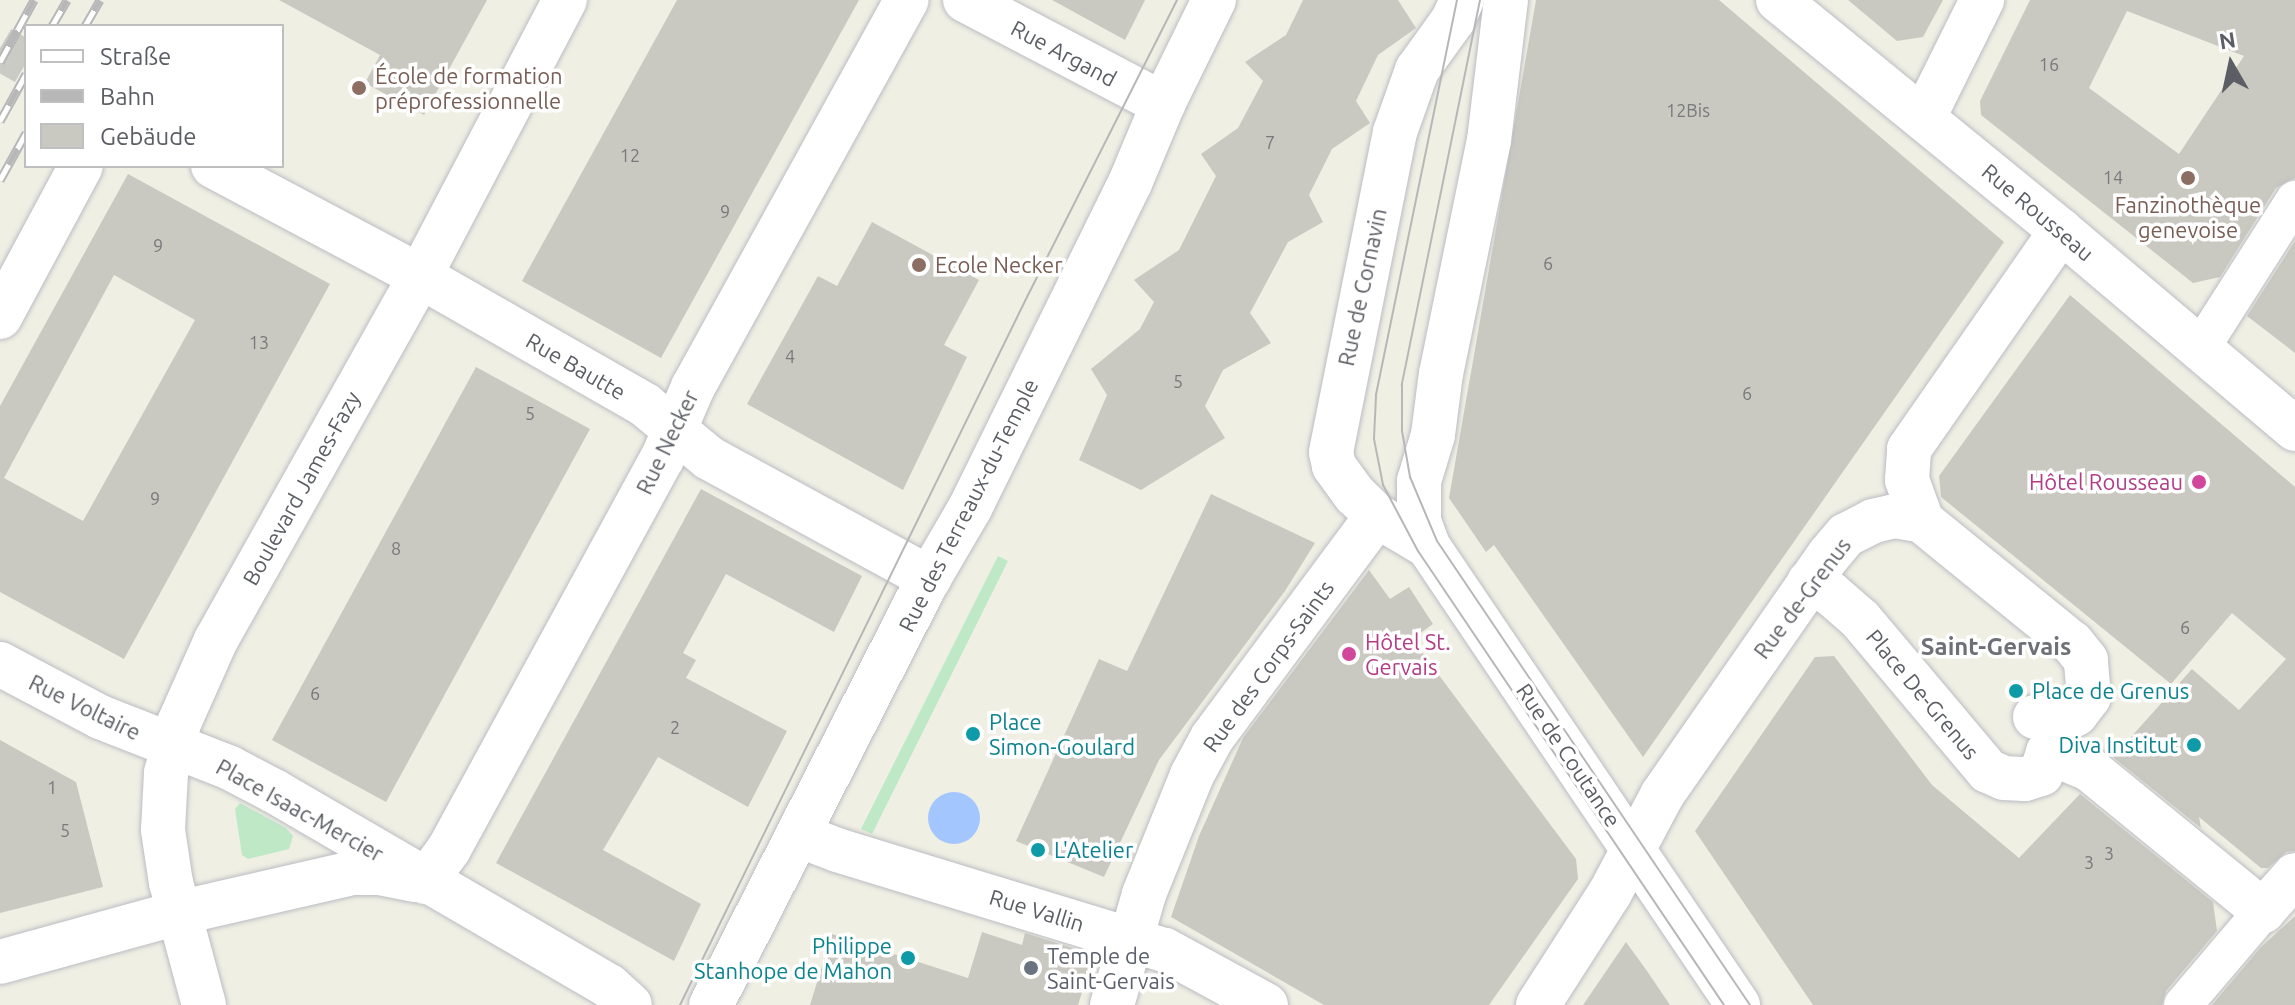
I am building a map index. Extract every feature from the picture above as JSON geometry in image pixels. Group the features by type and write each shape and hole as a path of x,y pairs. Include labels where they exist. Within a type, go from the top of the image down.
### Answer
{"street":[{"name":"Boulevard James-Fazy","path":"204,1005 178,913 163,830 165,784 172,746 190,693 420,276 565,0"},
{"name":"Rue Necker","path":"425,882 449,849 673,432 701,373 907,0"},
{"name":"Rue Argand","path":"965,0 1163,104"},
{"name":"Rue des Terreaux-du-Temple","path":"711,1005 929,578 970,508 1110,224 1163,104 1214,0"},
{"name":"Rue de Cornavin","path":"1428,546 1367,532 1355,495 1334,466 1331,452 1335,418 1395,132 1417,70 1453,20 1462,0"},
{"name":"Rue de Coutance","path":"1506,0 1490,133 1441,373 1433,435 1417,498 1419,521 1428,546 1738,1005"},
{"name":"Rue Rousseau","path":"1778,0 1924,117 2295,429"},
{"path":"1924,117 1982,0"},
{"path":"0,317 80,168"},
{"name":"Rue Bautte","path":"217,168 420,276 645,405 673,432 709,458 929,578"},
{"path":"2200,349 2295,200"},
{"path":"2061,231 1909,449 1907,480 1922,521 2072,643 2086,660 2089,697 2076,714 2041,735 2089,769 2263,911"},
{"name":"Rue de-Grenus","path":"1538,1005 1634,851 1662,795 1809,582 1846,535 1873,521 1895,516 1922,521"},
{"name":"Rue des Corps-Saints","path":"1112,1005 1130,938 1192,775 1212,738 1367,532"},
{"name":"Place De-Grenus","path":"1809,582 1830,593 1860,619 1988,771 2004,778 2025,779 2041,774 2041,735"},
{"name":"Rue Voltaire","path":"0,664 100,717 172,746"},
{"name":"Place Isaac-Mercier","path":"172,746 230,768 338,826 425,882 609,986 630,1005"},
{"name":"Rue Vallin","path":"798,835 837,850 1165,950 1266,1005"},
{"name":"Place Isaac-Mercier","path":"0,962 178,913 353,873 379,873 425,882"},
{"path":"2183,1005 2295,875"}],"green space":[{"path":"998,556 1008,561 872,834 861,829"},
{"path":"240,803 286,828 293,836 289,849 248,859 242,855 235,809"}],"water":[{"path":"954,792 972,800 980,818 972,836 954,844 936,836 928,818 936,800"}],"building":[{"path":"279,0 487,0 424,115 365,83 380,55"},
{"path":"677,0 859,0 661,358 522,281"},
{"path":"1052,0 1145,0 1125,40"},
{"path":"1303,0 1398,0 1416,28 1378,55 1356,101 1370,123 1332,149 1309,195 1323,222 1288,242 1250,313 1271,343 1223,370 1205,406 1225,438 1141,490 1079,460 1107,395 1091,369 1140,329 1154,302 1134,280 1179,250 1216,176 1201,154 1238,128 1263,81 1245,62 1286,35"},
{"path":"1536,0 1719,0 2004,242 1643,757 1494,545 1486,552 1449,498"},
{"path":"1848,0 1943,0 1923,37 1897,41"},
{"path":"2030,0 2295,0 2295,178 2276,188 2220,277 2193,283 1981,115 1980,101","holes":["2127,11 2244,56 2179,154 2089,88"]},
{"path":"128,174 330,284 124,659 0,592 0,406","holes":["114,275 195,320 83,521 4,478"]},
{"path":"872,222 979,280 944,345 967,357 903,490 747,404 818,276 837,286"},
{"path":"2295,241 2295,353 2247,316"},
{"path":"2070,295 2295,487 2295,851 2286,852 2268,868 2261,868 2199,817 2201,828 2113,757 2192,669 2239,710 2286,659 2232,613 2171,684 1941,497 1939,476"},
{"path":"476,367 590,429 386,802 272,740"},
{"path":"701,489 862,576 834,632 726,574 683,653 696,660 686,678 787,731 748,807 658,757 603,850 701,904 674,961 496,863"},
{"path":"1211,494 1315,543 1285,591 1159,760 1104,877 1016,841 1099,659 1127,671"},
{"path":"1369,570 1390,599 1409,587 1433,624 1412,639 1576,859 1578,879 1489,1005 1324,1005 1171,917 1199,836 1243,738"},
{"path":"1834,656 1932,785 2019,858 2080,794 2213,902 2217,931 2166,991 2162,1005 1813,1005 1695,831 1815,657"},
{"path":"0,740 76,782 103,887 0,913"},
{"path":"2295,916 2295,1005 2212,1005 2261,947"},
{"name":"Temple de Saint-Gervais","path":"982,932 1022,945 1025,933 1094,955 1078,1005 810,1005 832,934 968,978"},
{"path":"1626,942 1647,971 1670,1005 1583,1005"}],"tunnel":[{"path":"0,48 24,62"}],"tram line":[{"path":"680,1005 1025,301 1177,0"},
{"path":"1457,0 1376,396 1374,439 1383,485 1418,551 1724,1005"},
{"path":"1480,0 1402,385 1402,431 1410,477 1437,541 1750,1005"}],"railway":[{"path":"0,62 34,0"},
{"path":"53,24 67,0"},
{"path":"86,24 100,0"},
{"path":"0,121 24,78"},
{"path":"0,180 24,137"}],"place":[{"name":"École de formation préprofessionnelle","path":"359,88"},
{"name":"Fanzinothèque genevoise","path":"2188,178"},
{"name":"Ecole Necker","path":"919,265"},
{"name":"Hôtel Rousseau","path":"2199,482"},
{"name":"Hôtel St. Gervais","path":"1349,654"},
{"name":"Place de Grenus","path":"2016,691"},
{"name":"Place Simon-Goulard","path":"973,734"},
{"name":"Diva Institut","path":"2194,745"},
{"name":"L'Atelier","path":"1038,850"},
{"name":"Philippe Stanhope de Mahon","path":"908,958"},
{"name":"Temple de Saint-Gervais","path":"1031,968"}],"district":[{"name":"Saint-Gervais","path":"1996,647"}]}
